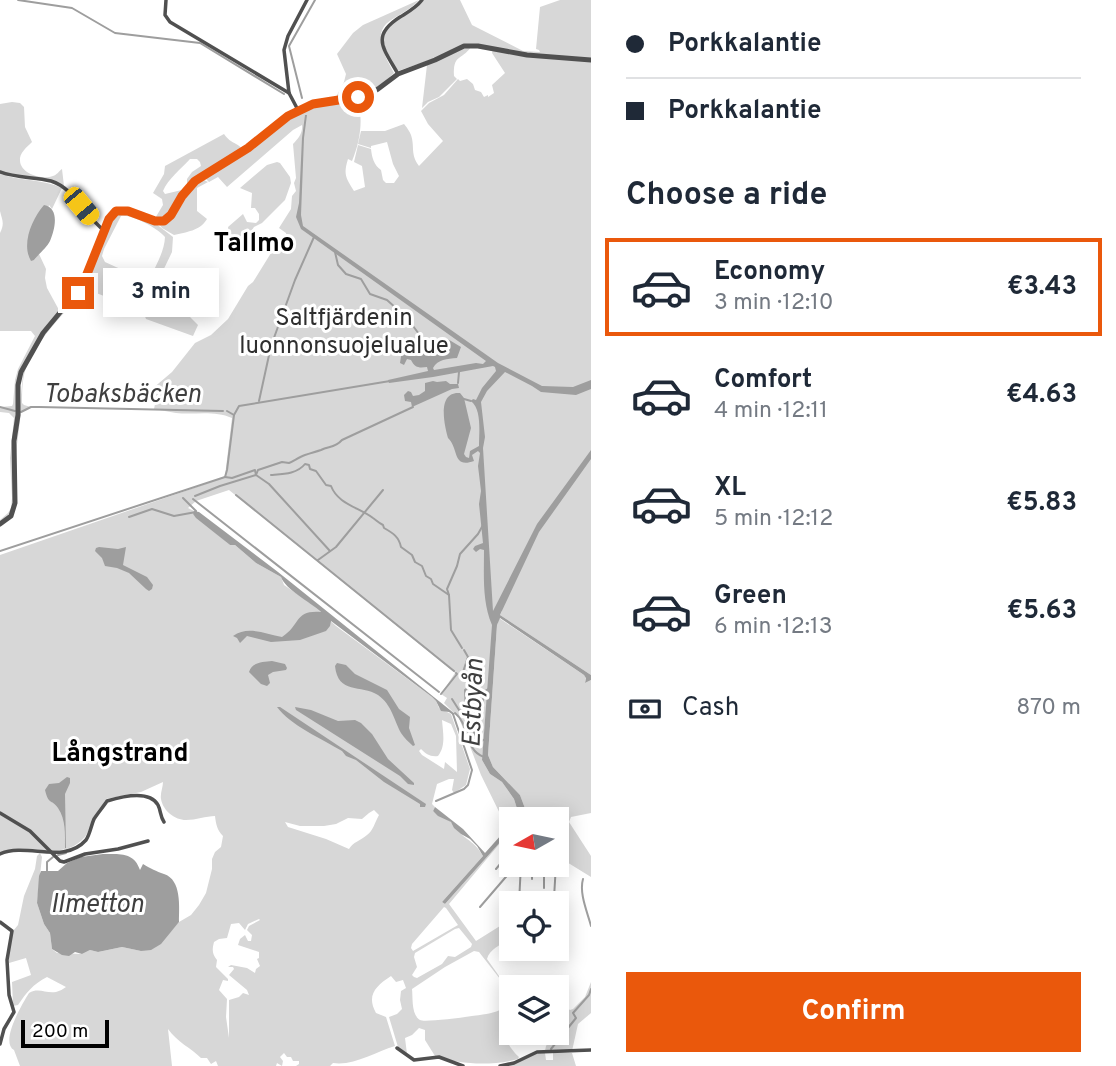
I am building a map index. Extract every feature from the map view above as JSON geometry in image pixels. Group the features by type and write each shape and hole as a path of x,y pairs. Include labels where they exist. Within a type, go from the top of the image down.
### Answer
{"street":[{"path":"166,0 164,11 170,22 289,93"},
{"path":"298,110 289,93 284,56 285,44 307,0"},
{"path":"398,74 384,47 383,33 386,27 415,8 422,0"},
{"path":"0,524 11,516 15,503 14,441 21,372 43,332 82,286 109,219 116,211 124,210 157,222 167,219 195,181 248,148 298,110 322,102 366,96 398,74 459,48 471,45 535,56 591,60"},
{"path":"0,173 52,181 60,185 104,231"},
{"path":"96,223 109,219"},
{"path":"0,854 15,850 52,853 69,850 84,842 95,817 107,801 137,796 152,799 157,804 164,822"},
{"path":"0,813 30,831 64,862 85,854 148,841"},
{"path":"0,922 12,932 7,960 9,995 14,1012 0,1044"},
{"path":"397,1048 414,1060 439,1057 463,1066"},
{"path":"500,1066 514,1063 537,1052 591,1050"}],"green space":[{"path":"419,0 382,30 382,48 394,73 368,92 336,97 346,74 337,54 353,33 363,25"},
{"path":"424,0 460,0 472,25 523,51 540,52 536,49 540,7 560,0 591,0 591,59 535,55 476,44 398,71 385,45 386,28"},
{"path":"471,47 455,64 454,76 457,79 439,97 422,108 427,65 459,49"},
{"name":"Saltfjärdenin luonnonsuojelualue","path":"493,49 591,62 591,675 500,615 502,611 495,610 482,760 490,774 502,782 516,807 499,807 499,812 481,775 459,718 444,703 447,698 441,694 455,673 229,490 196,501 188,508 230,545 235,545 256,563 281,577 284,585 432,697 439,708 451,714 470,769 466,785 454,793 454,779 437,784 433,811 452,823 483,856 442,902 445,904 499,843 449,904 476,941 499,927 499,946 487,959 499,978 479,952 474,951 412,989 414,1010 420,1020 466,1017 499,1010 499,1045 510,1045 519,1057 487,1064 445,1059 435,1056 425,1040 425,1030 419,1028 405,1038 407,1054 398,1047 389,1017 402,1009 401,991 406,988 403,980 396,982 391,976 377,987 372,1001 376,1013 386,1017 395,1046 349,1062 333,1063 330,1066 296,1066 299,1061 293,1061 284,1053 280,1057 282,1066 277,1063 276,1066 218,1066 216,1061 211,1064 207,1058 201,1058 168,1029 172,1066 20,1066 9,1040 13,1023 25,999 33,991 56,992 66,987 47,977 30,989 18,1005 13,1006 12,982 31,975 26,958 9,963 8,958 13,931 18,925 37,856 40,853 42,857 37,903 50,933 52,949 57,953 82,954 90,950 98,952 122,947 141,951 171,931 199,905 206,893 212,859 221,847 223,836 217,827 215,816 186,820 170,814 161,799 163,782 141,792 106,799 85,837 76,845 66,849 22,849 0,853 0,555 225,476 232,418 218,414 176,413 154,409 156,399 152,389 172,372 195,343 211,335 228,319 271,253 287,240 286,233 279,228 291,209 292,196 296,191 293,144 301,133 302,125 227,187 218,177 209,182 203,176 247,151 288,117 313,106 357,99 360,130 352,161 348,159 346,164 347,179 354,191 365,187 362,166 354,162 358,145 371,149 383,180 386,183 394,183 399,176 387,142 371,148 358,144 361,131 385,131 404,124 411,135 419,166 443,141 421,111 444,95 458,79 467,79 475,90 488,97 494,93 492,85 505,73 492,53","holes":["442,720 451,724 456,736 457,772 445,762 444,769 419,751 421,749 433,756 438,756 441,752","374,810 379,815 372,829 349,849 288,827 285,822 300,826 324,826 348,818 362,819","444,907 458,925 413,951 412,944","260,920 247,930 252,935 251,941 248,941 245,935 238,945 259,952 257,959 260,966 255,973 247,968 231,965 228,967 233,967 229,975 247,990 249,995 243,993 229,1000 229,1038 227,999 219,990 223,980 228,979 216,967 213,947 214,942 227,938 231,924 239,923 245,930 248,924","459,928 472,944 471,947 455,957 448,956 442,964 417,978 414,977 412,975 417,967 415,953"]},
{"path":"20,103 24,107 25,127 32,142 21,155 21,166 28,173 43,177 54,175 62,169 64,186 49,180 0,171 0,104"},
{"path":"224,134 243,150 189,186 187,179 201,166 197,159 190,159 171,178 163,191 165,194 186,189 177,205 165,217 154,220 163,205 162,199 153,193 164,174 165,166"},
{"path":"277,162 290,177 291,183 285,200 262,223 254,227 248,236 238,237 229,233 228,227 243,214 247,222 256,223 259,220 255,208 251,208 252,193 240,188 267,165"},
{"path":"0,174 62,188 52,209 49,205 34,260 39,254 46,269 47,288 59,310 19,371 13,504 10,514 0,522 11,508 10,458 14,418 9,413 0,412 0,407 13,404 18,369 35,336 31,331 0,331 0,233 3,224 0,211"},
{"path":"200,178 208,182 197,188 197,211 207,219 204,223 174,235 162,228 158,223 165,222"},
{"path":"122,212 155,223 173,237 172,252 160,277 177,300 195,302 190,317 198,325 193,336 146,319 143,298 160,258 165,237 144,222 121,216 102,256 105,262 127,272 121,300 87,291 59,318 34,352 44,333 83,289 104,240 109,221 117,213"},
{"path":"28,363 23,378 22,403 31,407 21,412 15,461 23,373"},
{"path":"499,618 584,675 585,683 591,680 591,813 571,817 569,822 569,807 524,807 520,795 493,767 488,755"},
{"path":"569,822 591,856 591,877 569,863"},
{"path":"591,982 591,1013 578,1024 572,1051 545,1051 547,1045 569,1045 569,1009 573,1009 585,997"},
{"path":"553,1052 572,1053 576,1066 507,1066 538,1053 545,1053 546,1060 553,1060"}],"water":[{"path":"307,115 301,215 303,226 498,363 542,386 573,387 591,380 591,389 576,395 541,392 505,372 487,391 481,402 493,611 537,524 591,450 591,459 539,532 500,615 591,675 591,680 585,683 584,675 500,618 497,625 488,755 493,767 520,795 524,807 516,807 502,782 490,774 482,760 492,625 485,598 484,550 476,552 473,549 483,543 479,504 480,453 478,451 472,455 474,461 467,463 459,460 448,438 444,417 448,397 460,393 464,398 471,428 464,454 469,458 470,451 479,446 477,410 471,401 476,400 496,371 495,367 389,383 388,380 428,371 427,367 418,367 411,360 407,359 404,365 400,363 402,350 409,351 411,347 422,351 431,347 433,340 446,338 461,347 457,358 440,361 434,370 483,364 486,361 301,229 296,217 302,138"},
{"path":"44,205 52,210 54,215 53,231 47,246 31,261 27,247 29,232"},
{"path":"433,381 458,384 459,388 412,407 411,402 405,401 404,395 408,391 413,396 419,395 425,391 425,383"},
{"path":"194,511 199,512 278,572 455,714 441,711 432,697 331,621 326,631 300,640 271,642 247,636 240,643 233,636 245,631 257,631 282,637 306,613 321,612 293,591 281,577 256,563 235,545 230,545 196,518"},
{"path":"99,547 126,547 123,565 147,577 153,585 152,589 146,589 129,573 105,566 95,551"},
{"path":"272,661 285,664 287,668 268,675 270,683 267,686 261,684 249,672 255,664"},
{"path":"337,663 346,665 355,674 387,690 399,709 410,717 409,728 415,745 402,735 383,699 371,692 345,685 341,681 335,666"},
{"path":"277,707 426,804 425,807 420,807 420,804 384,782 356,760 298,726"},
{"path":"295,707 311,710 338,721 355,720 361,723 372,734 388,759 414,785 408,784 400,776"},
{"path":"67,777 70,778 70,783 65,794 65,848 62,817 45,790 49,784 59,783"},
{"path":"435,807 463,829 485,853 499,837 499,843 445,904 442,902 483,856 470,839 433,811"},
{"name":"Ilmetton","path":"126,855 134,860 140,870 143,864 170,877 177,888 179,922 161,944 151,950 122,947 62,955 52,949 50,933 37,903 41,871 58,871 67,863 81,857"}],"waterway":[{"path":"18,0 72,8 115,33 200,43 284,94"},
{"path":"302,98 289,46 315,0"},
{"path":"259,401 271,346 314,237"},
{"path":"335,252 338,265 346,274 361,279 370,294 387,300 407,318 429,350"},
{"path":"458,383 459,372"},
{"name":"Tobaksbäcken","path":"227,411 234,415 239,406 390,381"},
{"path":"464,399 471,401"},
{"name":"Tobaksbäcken","path":"0,407 15,411"},
{"name":"Tobaksbäcken","path":"21,412 31,407 223,411"},
{"path":"195,496 256,475 258,470 282,462 289,463 334,446 413,407"},
{"path":"0,551 225,477 234,415"},
{"path":"271,475 290,473 305,464 309,465 326,485 331,486 338,497 373,518 395,536 401,547 422,566 433,584 449,595"},
{"path":"225,477 232,478 255,470 256,475 269,484 330,551"},
{"path":"318,560 336,547 383,490"},
{"name":"Estbyån","path":"236,495 454,671"},
{"path":"183,498 196,511"},
{"path":"193,499 439,692"},
{"path":"129,517 152,509 174,516 196,512"},
{"name":"Estbyån","path":"462,648 451,630 447,589 460,554 483,525"},
{"name":"Estbyån","path":"461,678 468,657 464,650"},
{"name":"Estbyån","path":"441,694 456,673"},
{"name":"Estbyån","path":"465,680 469,684 465,690 466,713"},
{"name":"Estbyån","path":"468,718 473,710 482,704 485,691 490,688"},
{"name":"Estbyån","path":"452,699 459,710 466,713 477,739 486,739"},
{"name":"Estbyån","path":"455,713 460,718 473,749 484,757"},
{"name":"Estbyån","path":"436,801 464,789 468,785 472,770 453,714"},
{"path":"58,855 66,853"},
{"path":"47,871 47,862 53,857"},
{"path":"496,869 499,865"},
{"path":"480,907 506,877"},
{"path":"520,877 520,891"},
{"path":"544,877 544,888"},
{"path":"554,891 555,877"},
{"path":"583,879 583,896 591,926"},
{"path":"551,1049 576,1018 573,1013 591,989"}],"district":[{"name":"Tallmo","path":"254,242"},
{"name":"Långstrand","path":"120,752"}],"route":[{"path":"78,293 113,213 122,210 155,221 164,221 195,181 259,141 288,116 313,104 358,97"}]}
